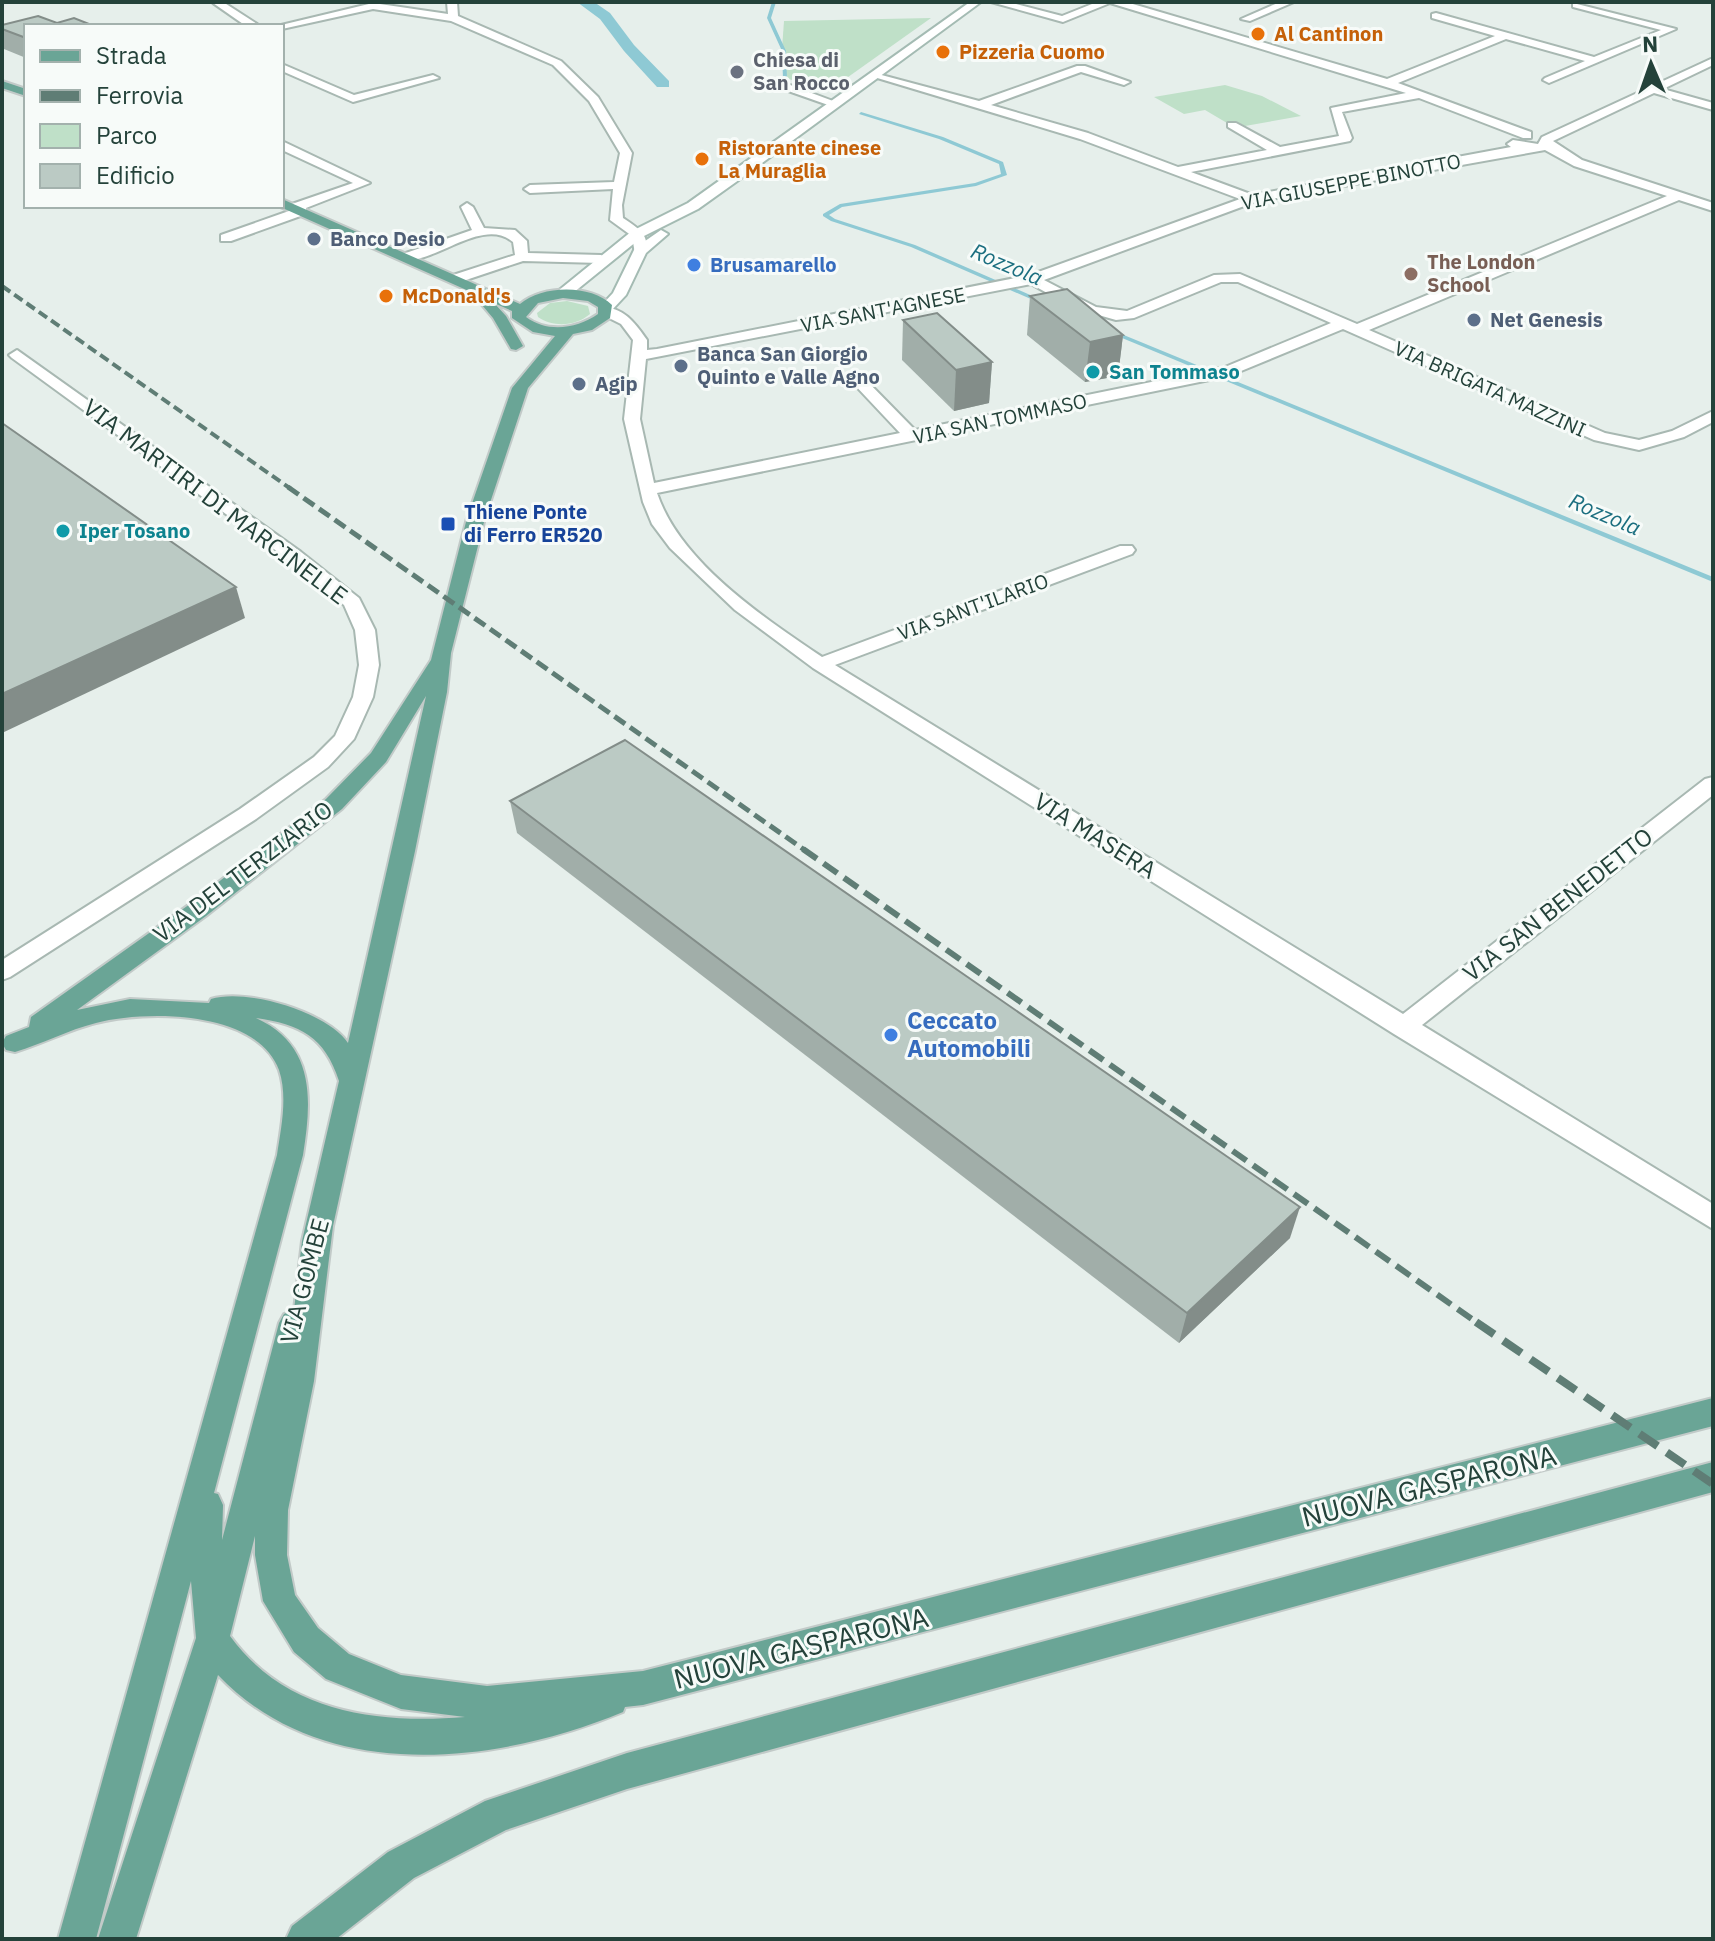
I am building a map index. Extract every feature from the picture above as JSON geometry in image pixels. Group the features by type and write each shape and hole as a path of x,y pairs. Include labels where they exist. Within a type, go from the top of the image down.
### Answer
{"main road":[{"path":"2,84 24,92"},
{"path":"292,208 458,281 520,314 537,329 569,330 591,325 602,319 606,310 592,297 526,295 458,281"},
{"path":"458,281 499,316 516,346"},
{"path":"520,388 516,346 520,314 546,296"},
{"path":"520,388 542,358 569,330"},
{"name":"VIA GOMBE","path":"117,1939 213,1638 320,1227 404,851 437,692 441,653 479,505 505,440 520,388"},
{"name":"VIA DEL TERZIARIO","path":"9,1048 210,901 334,804 379,757 441,653"},
{"path":"9,1048 75,1019 108,1011 209,1004 264,1010 306,1020 322,1030 340,1049 348,1064 352,1083"},
{"path":"77,1939 211,1454 297,1118 294,1077 289,1061 264,1033 239,1021 194,1010 160,1006"},
{"name":"NUOVA GASPARONA","path":"320,1227 299,1381 272,1510 271,1555 280,1601 306,1640 338,1667 401,1692 487,1703 643,1688 1713,1412"},
{"path":"211,1454 205,1545 213,1638 236,1669 285,1709 335,1729 397,1736 488,1734 567,1716 643,1688"},
{"path":"305,1939 401,1865 498,1814 627,1771 1713,1477"}],"street":[{"path":"452,2 453,18"},
{"path":"458,281 522,257 598,263 638,253 693,206 976,2"},
{"path":"996,2 1063,19 1106,2"},
{"path":"1246,19 1289,2"},
{"path":"1549,80 1671,29 1582,4 1563,2"},
{"path":"218,3 250,24"},
{"path":"1122,3 1391,82 1489,119 1528,141"},
{"path":"284,26 373,6 453,18 482,33 540,54 573,77 594,99 626,153 616,205 617,220 640,239 638,253 619,295 606,310 626,321 640,348"},
{"path":"1456,7 1436,16 1596,61"},
{"path":"1391,82 1506,35"},
{"path":"1528,141 1713,61"},
{"path":"284,68 353,99 433,78"},
{"path":"983,104 1081,68 1124,82"},
{"path":"878,75 983,104 1180,170 1252,199"},
{"path":"781,85 835,104"},
{"path":"1652,89 1713,107"},
{"path":"1180,170 1346,138 1335,110 1421,94"},
{"path":"1547,143 1596,114"},
{"path":"1489,119 1510,140 1547,143 1578,163 1713,207"},
{"path":"1232,125 1278,151"},
{"name":"VIA GIUSEPPE BINOTTO","path":"1490,155 1510,140"},
{"name":"VIA GIUSEPPE BINOTTO","path":"1033,279 1252,199 1490,155 1528,141 1578,163"},
{"path":"226,238 292,208 364,183 284,146"},
{"path":"530,189 621,185"},
{"name":"VIA BRIGATA MAZZINI","path":"1351,326 1678,196"},
{"path":"563,294 637,234 693,206"},
{"path":"467,207 479,231"},
{"path":"408,257 479,231 512,233 519,238 523,247 522,257"},
{"name":"VIA BRIGATA MAZZINI","path":"1033,279 1076,303 1113,317 1129,315 1230,276 1351,326 1546,416 1600,437 1639,445 1678,434 1713,416"},
{"name":"VIA SANT'AGNESE","path":"640,348 657,354 1033,279"},
{"path":"591,325 616,330 640,348"},
{"name":"VIA SAN TOMMASO","path":"649,489 1229,371 1351,326"},
{"name":"VIA MASERA","path":"640,348 631,416 642,475 660,522 683,549 758,620 820,664 1713,1218"},
{"name":"VIA MARTIRI DI MARCINELLE","path":"2,971 248,814 321,762 344,739 363,697 369,665 365,630 352,602 295,556 17,355"},
{"path":"857,379 913,437"},
{"name":"VIA SANT'ILARIO","path":"820,664 1126,550"},
{"name":"VIA SAN BENEDETTO","path":"1403,1027 1713,784"}],"green space":[{"path":"931,18 827,92 786,78 782,49 784,21"},
{"path":"1225,85 1262,96 1301,116 1245,126 1236,121 1227,123 1205,110 1184,114 1154,97"},
{"path":"567,301 588,306 590,314 565,324 551,323 538,317 537,313 550,303"}],"building":[{"path":"38,16 57,23 74,18 89,24 24,24 24,37 2,29 2,25"},
{"path":"1067,289 1123,335 1090,342 1030,296"},
{"path":"937,313 992,362 956,370 903,320"},
{"name":"Iper Tosano","path":"2,423 236,587 2,694"},
{"name":"Ceccato Automobili","path":"625,740 1300,1207 1187,1313 510,801"}],"waterway":[{"path":"584,2 605,16 629,48 663,84"},
{"name":"Rozzola","path":"774,2 769,18 784,51 785,79"},
{"name":"Rozzola","path":"861,113 941,138 1001,163 1004,175 976,184 840,206 825,215 913,246 1042,302"},
{"name":"Rozzola","path":"1112,332 1713,580"}],"railway":[{"path":"2,286 291,489"},
{"path":"288,487 806,851"},
{"path":"803,849 1479,1324"},
{"path":"1476,1322 1713,1484"}],"place":[{"name":"Al Cantinon","path":"1258,34"},
{"name":"Pizzeria Cuomo","path":"943,52"},
{"name":"Chiesa di San Rocco","path":"737,72"},
{"name":"Ristorante cinese La Muraglia","path":"702,159"},
{"name":"Banco Desio","path":"314,239"},
{"name":"Brusamarello","path":"694,265"},
{"name":"The London School","path":"1411,274"},
{"name":"McDonald's","path":"386,296"},
{"name":"Net Genesis","path":"1474,320"},
{"name":"Banca San Giorgio Quinto e Valle Agno","path":"681,366"},
{"name":"San Tommaso","path":"1093,372"},
{"name":"Agip","path":"579,384"},
{"name":"Thiene Ponte di Ferro ER520","path":"448,524"},
{"name":"Iper Tosano","path":"63,531"},
{"name":"Ceccato Automobili","path":"891,1035"}]}
